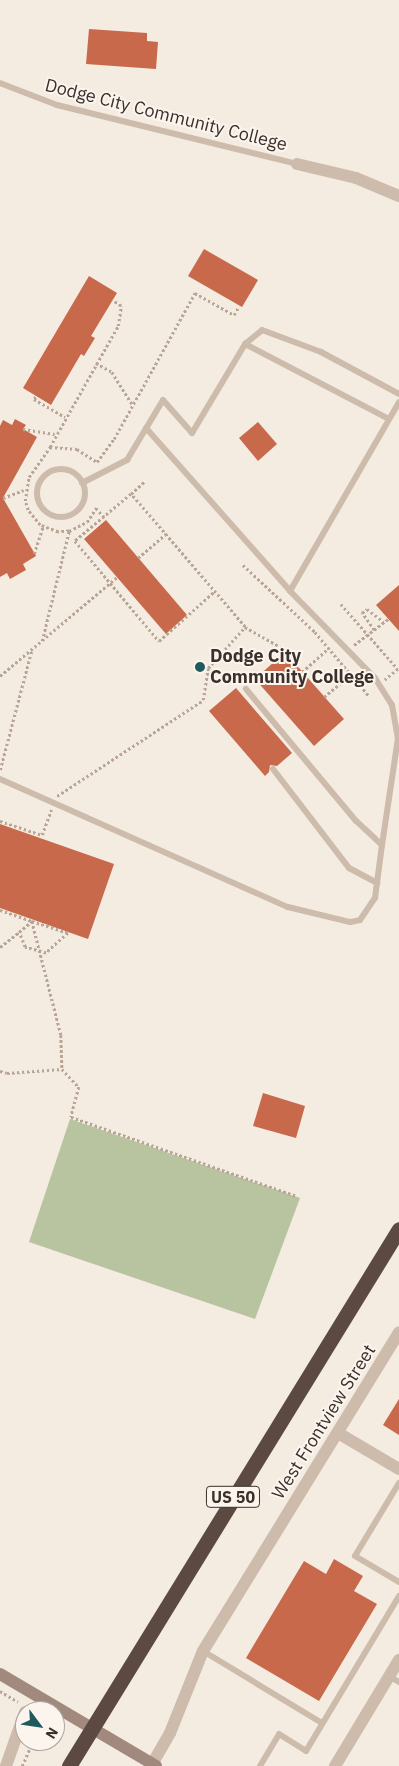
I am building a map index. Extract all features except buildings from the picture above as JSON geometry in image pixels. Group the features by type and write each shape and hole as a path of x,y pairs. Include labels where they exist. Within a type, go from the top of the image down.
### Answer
{"highway":[{"name":"US 50","path":"70,1766 399,1229"}],"main road":[{"path":"0,1674 153,1765"}],"street":[{"path":"297,164 356,178 399,196"},
{"name":"West Frontview Street","path":"153,1765 170,1733 193,1668 399,1333"},
{"path":"338,1433 399,1470"},
{"path":"335,1766 394,1679 399,1660"},
{"path":"32,1701 35,1696"},
{"path":"6,1766 15,1741"}],"lane":[{"name":"Dodge City Community College","path":"0,82 57,105 297,164"},
{"path":"82,483 127,460 163,400 192,433 245,344 262,330 321,352 399,394"},
{"path":"245,344 389,419"},
{"path":"290,592 399,402"},
{"path":"0,779 53,802 133,841 288,907 350,922 360,920 375,898 398,738 392,705 380,684 349,650 290,592 146,428"},
{"path":"54,470 70,472 82,483 84,498 76,512 69,516 47,513 38,502 38,486 47,474 54,470"},
{"path":"246,689 356,821 382,845"},
{"path":"273,769 349,868 377,883"},
{"path":"399,1483 355,1556 399,1582"},
{"path":"260,1766 279,1734 306,1751 399,1596"},
{"path":"203,1651 322,1723"}],"path":[{"path":"50,447 77,450 97,462 132,406 196,294 234,315 239,306"},
{"path":"104,517 96,508 88,520 69,531 58,532 43,526 28,510 24,490 29,477 50,447 55,434 118,326 121,306 112,300"},
{"path":"96,363 112,372 132,406"},
{"path":"36,396 34,400 65,417"},
{"path":"23,429 55,434"},
{"path":"75,542 145,481"},
{"path":"3,498 24,490"},
{"path":"131,494 244,627 284,649"},
{"path":"88,520 94,526"},
{"path":"34,554 43,526"},
{"path":"42,641 69,531"},
{"path":"138,558 166,534"},
{"path":"67,538 75,542 159,641 214,592"},
{"path":"243,565 329,648 369,696"},
{"path":"0,676 117,578"},
{"path":"341,604 398,669 380,684"},
{"path":"374,630 362,613 367,609 384,622"},
{"path":"349,650 388,618"},
{"path":"0,820 42,835 56,796 203,700 208,668 244,627"},
{"path":"302,672 329,648"},
{"path":"0,771 32,649"},
{"path":"324,697 351,674"},
{"path":"0,910 68,933 50,952 40,952 25,947 19,932"},
{"path":"0,947 32,921"},
{"path":"32,921 61,1036 62,1069 78,1087 71,1117 298,1196"},
{"path":"0,1071 7,1073 62,1069"},
{"path":"0,1691 15,1703"},
{"path":"22,1766 29,1751"}],"green space":[{"path":"70,1119 300,1198 255,1319 29,1242"}],"place":[{"name":"Dodge City Community College","path":"200,667"}]}
